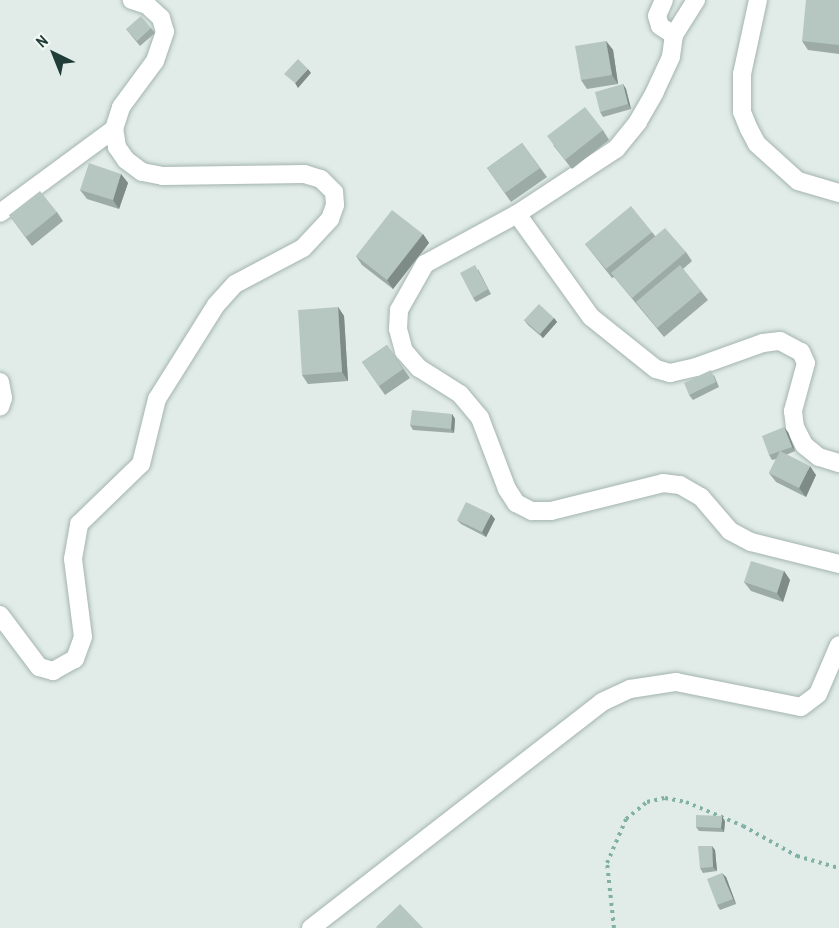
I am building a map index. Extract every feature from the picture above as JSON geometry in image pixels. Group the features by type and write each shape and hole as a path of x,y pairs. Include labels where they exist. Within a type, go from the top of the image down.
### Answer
{"street":[{"path":"0,615 39,667 53,671 75,659 83,637 73,559 79,525 141,464 157,399 216,305 235,284 303,248 330,219 335,205 334,192 321,179 305,174 163,176 142,172 117,147 114,129 121,107 155,61 165,32 161,18 147,5 132,0"},
{"path":"664,0 657,16 660,26 674,35"},
{"path":"696,0 674,35 671,57 655,92 638,122 616,149 517,214 425,264 399,310 398,329 404,351 419,368 460,394 480,418 507,489 516,503 532,511 551,512 663,483 680,485 701,496 730,531 751,542 839,564"},
{"path":"758,0 742,74 742,112 749,129 757,144 798,181 839,193"},
{"path":"0,213 114,129"},
{"path":"517,214 591,317 656,369 669,373 696,367 763,343 780,341 801,352 806,363 793,411 795,427 804,445 819,457 839,463"},
{"path":"0,382 3,398 0,407"},
{"path":"311,928 602,702 630,689 676,682 801,707 818,694 839,645"}],"path":[{"path":"614,928 607,862 626,819 647,802 665,798 686,802 742,826 798,856 839,868"}],"building":[{"path":"806,0 839,0 839,45 802,41"},
{"path":"141,16 151,28 137,41 126,29"},
{"path":"606,41 612,75 581,80 575,46"},
{"path":"298,59 308,69 295,83 284,74"},
{"path":"623,84 628,104 600,112 595,92"},
{"path":"585,107 603,130 565,160 547,136"},
{"path":"522,143 540,168 505,193 487,168"},
{"path":"89,163 121,174 113,200 80,190"},
{"path":"40,191 57,212 26,237 9,215"},
{"path":"631,206 652,232 606,269 585,244"},
{"path":"392,210 423,234 387,280 356,256"},
{"path":"665,228 686,252 632,298 611,273"},
{"path":"475,265 488,289 473,298 460,273"},
{"path":"680,265 701,291 657,328 636,302"},
{"path":"539,304 554,318 540,334 524,320"},
{"path":"338,307 342,372 302,375 298,310"},
{"path":"387,345 403,369 379,386 362,362"},
{"path":"711,370 716,382 689,395 684,383"},
{"path":"412,410 452,414 451,429 410,425"},
{"path":"784,427 792,447 769,455 762,436"},
{"path":"780,451 810,466 799,488 769,473"},
{"path":"466,502 491,514 482,532 457,520"},
{"path":"751,561 784,571 777,593 744,582"},
{"path":"696,815 722,816 721,828 696,827"},
{"path":"698,846 712,846 713,867 700,868"},
{"path":"722,873 733,899 717,905 707,879"},
{"path":"400,904 423,928 376,927"}]}
